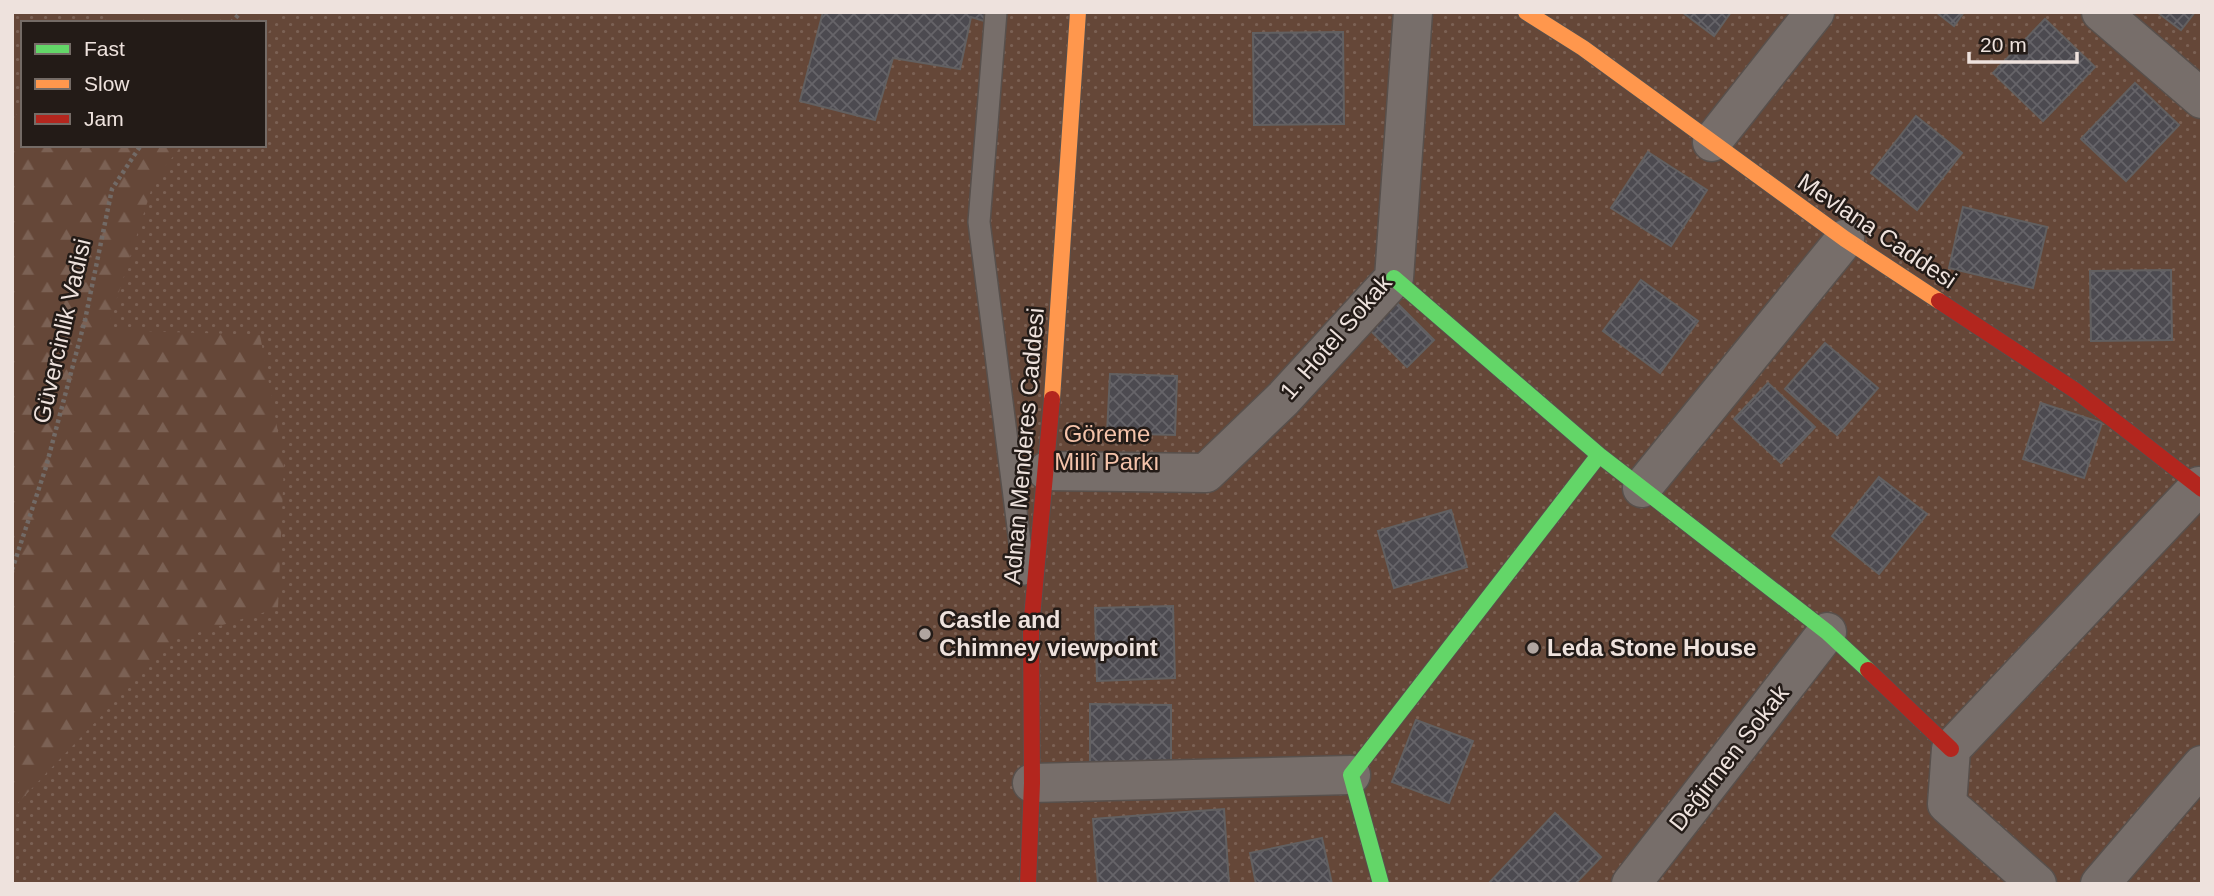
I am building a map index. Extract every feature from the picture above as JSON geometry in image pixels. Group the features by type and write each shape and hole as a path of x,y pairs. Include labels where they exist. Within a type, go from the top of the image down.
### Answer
{"street":[{"name":"Adnan Menderes Caddesi","path":"1028,884 1032,783 1031,628 1047,471 1078,12"},
{"name":"1. Hotel Sokak","path":"1047,471 1206,473 1283,399 1394,278 1413,12"},
{"name":"Mevlana Caddesi","path":"1526,12 1583,48 1845,239 2076,391 2200,487"},
{"path":"1712,142 1815,12"},
{"path":"2101,12 2202,99"},
{"path":"1642,488 1845,239"},
{"path":"1394,278 1599,455 1827,632 1951,749"},
{"path":"1351,775 1599,455"},
{"path":"2037,884 1947,804 1951,749 2200,487"},
{"name":"Değirmen Sokak","path":"1630,884 1827,632"},
{"path":"2100,884 2202,765"},
{"path":"1032,783 1351,775"},
{"path":"1351,775 1381,884"}],"lane":[{"path":"996,12 979,222 1031,628"}],"path":[{"name":"Güvercinlik Vadisi","path":"12,570 47,467 85,320 113,189 140,147"}],"green space":[{"name":"Göreme Millî Parkı","path":"12,12 2202,12 2202,884 12,884"},
{"path":"112,12 284,12 266,35 266,21 104,21"},
{"path":"21,110 21,147 180,147 154,181 107,330 260,335 284,464 278,608 174,640 14,807 12,823 12,119"}],"building":[{"path":"823,12 985,12 984,21 971,17 960,69 893,58 875,120 800,101"},
{"path":"1682,12 1731,12 1714,36"},
{"path":"1936,12 1964,12 1954,26"},
{"path":"2157,12 2195,12 2181,30"},
{"path":"2045,19 2095,67 2043,121 1993,73"},
{"path":"1343,32 1344,124 1254,125 1253,33"},
{"path":"2135,83 2179,125 2126,181 2081,139"},
{"path":"1916,116 1962,153 1917,210 1871,173"},
{"path":"1648,152 1707,190 1671,246 1611,208"},
{"path":"1963,207 2047,227 2033,288 1949,268"},
{"path":"2171,270 2172,340 2091,341 2090,271"},
{"path":"1641,280 1698,321 1660,373 1603,331"},
{"path":"1394,300 1434,340 1407,367 1367,327"},
{"path":"1825,343 1878,388 1837,435 1785,389"},
{"path":"1110,374 1177,376 1175,435 1107,433"},
{"path":"1768,383 1815,427 1781,463 1734,419"},
{"path":"2041,403 2102,423 2084,478 2023,459"},
{"path":"1879,477 1927,514 1879,574 1832,536"},
{"path":"1451,510 1467,567 1394,588 1378,531"},
{"path":"1173,606 1175,678 1097,681 1095,608"},
{"path":"1090,704 1171,705 1171,765 1090,764"},
{"path":"1416,720 1473,741 1449,803 1392,782"},
{"path":"1224,809 1229,884 1098,884 1093,819"},
{"path":"1555,813 1601,857 1575,884 1488,884"},
{"path":"1322,838 1332,884 1256,884 1250,853"}],"traffic: fast":[{"path":"1394,278 1599,455 1827,632 1868,670"},
{"path":"1381,884 1351,775 1599,455"}],"traffic: slow":[{"path":"1052,399 1078,12"},
{"path":"1526,12 1583,48 1845,239 1939,301"}],"traffic: jam":[{"path":"1939,301 2076,391 2202,489"},
{"path":"1028,884 1032,783 1031,628 1052,399"},
{"path":"1868,670 1951,749"}],"place":[{"name":"Castle and Chimney viewpoint","path":"925,634"},
{"name":"Leda Stone House","path":"1533,648"}]}
